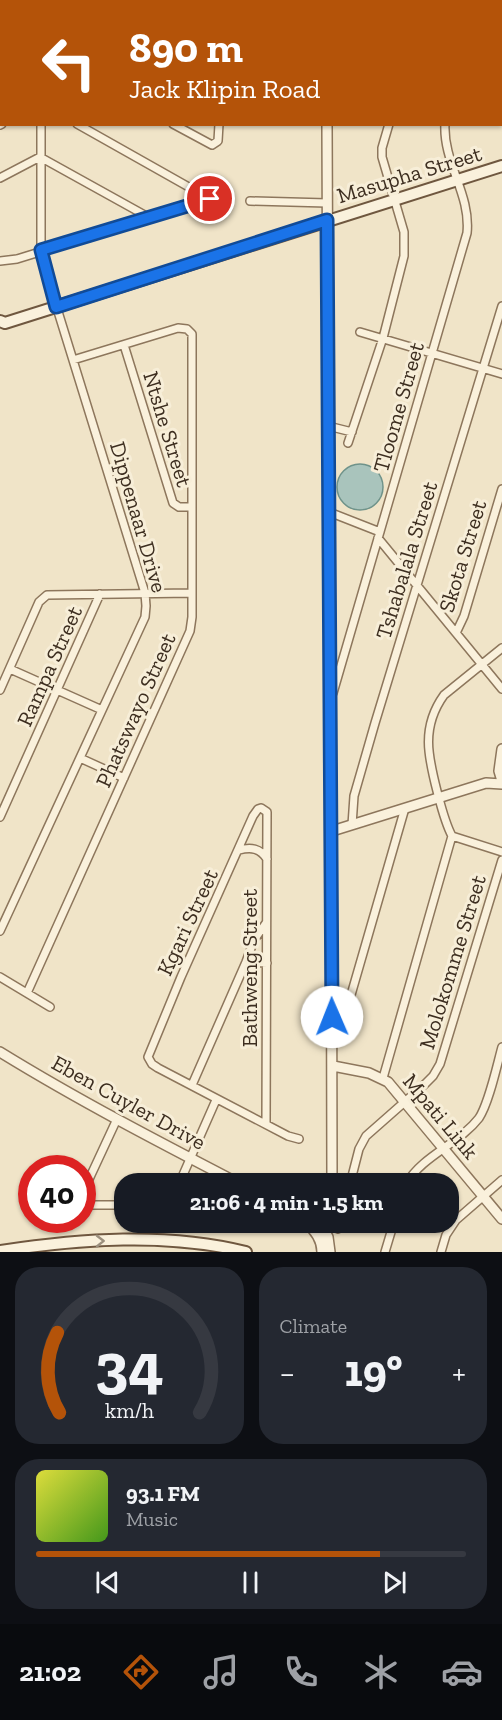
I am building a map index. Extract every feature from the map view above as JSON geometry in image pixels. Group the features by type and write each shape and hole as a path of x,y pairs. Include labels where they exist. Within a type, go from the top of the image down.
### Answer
{"main road":[{"name":"Masupha Street","path":"2,323 502,166"},
{"path":"0,1251 44,1244 133,1240 184,1243 246,1252"}],"street":[{"name":"Dippenaar Drive","path":"0,931 145,617 146,606 145,593 56,307 41,250 41,126"},
{"path":"0,261 17,259 214,198 81,126"},
{"path":"177,126 210,144 216,143 219,126"},
{"path":"327,126 332,1173"},
{"path":"348,443 383,338 404,256 404,232 381,152 388,126"},
{"name":"Tloome Street","path":"331,698 467,233 466,208 459,179 446,145 445,126"},
{"path":"0,178 40,157 150,218"},
{"path":"250,201 327,202"},
{"name":"Tshabalala Street","path":"352,825 354,796 502,306"},
{"name":"Phatswayo Street","path":"27,993 190,631 192,617 192,334 184,327 178,328 73,360"},
{"path":"360,332 502,374"},
{"name":"Ntshe Street","path":"123,345 173,503 179,507 192,507"},
{"path":"328,426 352,432"},
{"name":"Skota Street","path":"456,633 464,616 502,489"},
{"path":"329,512 379,535 502,689"},
{"path":"0,690 43,597 56,594 192,593"},
{"name":"Rampa Street","path":"0,817 100,594"},
{"path":"382,1078 452,836 439,798 428,753 430,729 436,709 444,695 502,648"},
{"path":"10,669 102,710"},
{"path":"332,831 501,779 502,749"},
{"path":"80,758 124,778"},
{"name":"Kgari Street","path":"192,1085 158,1068 149,1061 148,1053 258,809 263,808 267,812"},
{"path":"333,1038 342,1026 405,808"},
{"name":"Bathweng Street","path":"266,1124 267,812"},
{"path":"452,836 502,852"},
{"path":"239,850 256,849 267,859"},
{"name":"Molokomme Street","path":"353,1173 362,1142 433,1076 440,1064 502,860"},
{"path":"266,923 254,940 192,1085 216,1100 299,1139"},
{"path":"246,962 267,963"},
{"path":"0,977 50,1007"},
{"path":"415,1173 481,1115 502,1047"},
{"name":"Eben Cuyler Drive","path":"0,1052 117,1119 219,1173"},
{"name":"Mpati Link","path":"333,1066 362,1071 382,1078 394,1087 502,1219"},
{"path":"184,1173 216,1100"},
{"path":"114,1205 87,1204 83,1196 117,1119"},
{"path":"441,1252 450,1227 502,1180"},
{"path":"315,1233 320,1239 322,1252"},
{"path":"326,1233 330,1252"},
{"path":"386,1252 391,1233"}],"water":[{"path":"360,464 369,465 377,470 382,478 382,496 377,504 369,509 360,510 351,509 343,504 338,496 337,487 338,478 343,470 351,465"}],"route":[{"path":"210,199 41,250 56,307 327,220 332,1017"}]}
